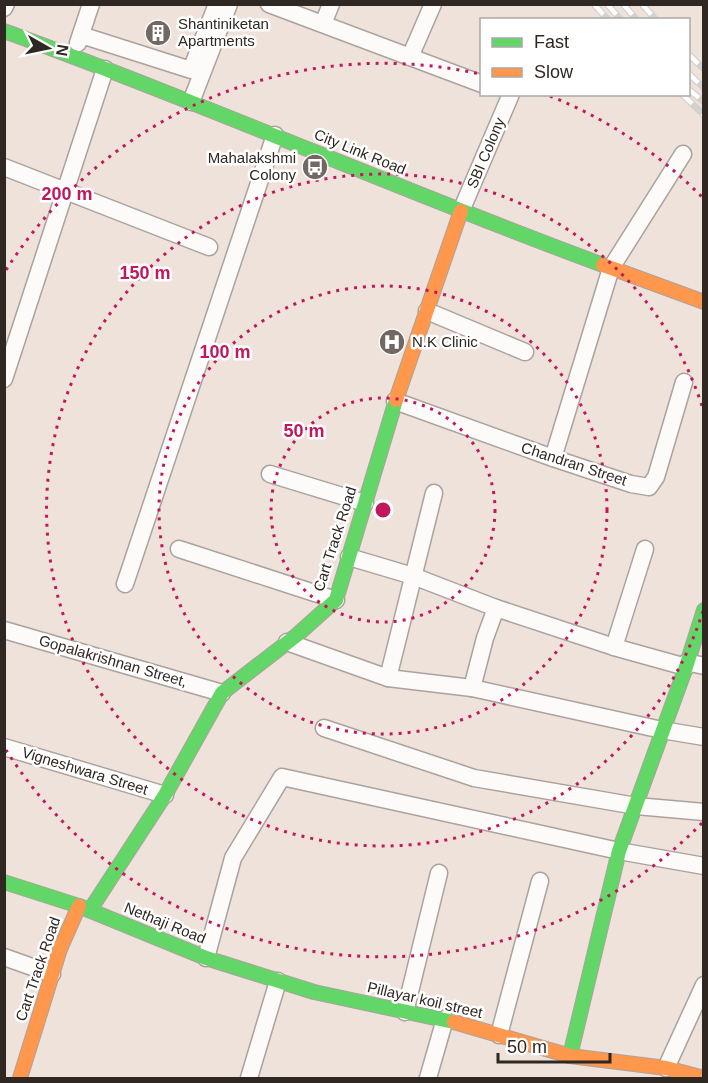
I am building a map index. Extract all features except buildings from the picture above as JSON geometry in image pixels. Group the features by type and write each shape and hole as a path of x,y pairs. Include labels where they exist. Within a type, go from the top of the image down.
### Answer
{"street":[{"path":"74,56 91,4"},
{"path":"81,35 191,70 218,4"},
{"path":"191,102 229,4"},
{"path":"269,4 480,83"},
{"path":"323,24 331,4"},
{"path":"410,57 433,4"},
{"name":"City Link Road","path":"4,31 275,135 461,211 704,302"},
{"path":"4,380 105,69"},
{"name":"SBI Colony","path":"461,211 511,96"},
{"path":"125,584 275,135"},
{"path":"553,458 611,268 682,154"},
{"path":"4,167 208,247"},
{"name":"Cart Track Road","path":"20,1078 60,950 84,908 165,795 222,693 336,600 395,401 461,211"},
{"path":"427,310 525,352"},
{"name":"Chandran Street","path":"395,401 553,458 630,484 649,487 656,477 684,382"},
{"path":"270,474 364,503"},
{"path":"388,678 434,493"},
{"path":"179,549 336,600"},
{"path":"614,647 645,549"},
{"path":"349,557 413,576 496,608 614,647 692,665"},
{"path":"472,688 485,638 496,608"},
{"path":"570,1056 619,851 662,730 692,665 704,610"},
{"name":"Gopalakrishnan Street,","path":"4,630 222,693"},
{"path":"287,642 388,678 472,688 662,730 704,737"},
{"path":"324,728 474,778 636,806 704,812"},
{"name":"Vigneshwara Street","path":"4,747 165,795"},
{"path":"206,958 233,858 282,777 619,851 704,866"},
{"path":"405,1012 439,873"},
{"path":"499,1035 540,881"},
{"name":"Nethaji Road","path":"4,882 84,908 206,958 314,992"},
{"path":"4,957 52,974"},
{"path":"249,1078 278,981"},
{"path":"666,1068 704,985"},
{"name":"Pillayar koil street","path":"314,992 445,1019 570,1056 666,1068 704,1078"},
{"path":"428,1078 445,1019"}],"railway":[{"path":"594,4 606,18"},
{"path":"607,4 619,18"},
{"path":"623,4 635,18"},
{"path":"642,4 654,18"},
{"path":"690,56 704,69"},
{"path":"690,75 704,88"},
{"path":"690,91 704,102"},
{"path":"684,96 704,115"}],"traffic: fast":[{"path":"4,31 155,88 603,265"},
{"path":"90,910 165,795 222,693 297,635 336,600 396,400"},
{"path":"570,1056 619,851 686,667 704,610"},
{"path":"4,882 79,906 206,958 314,992 454,1022"}],"traffic: slow":[{"path":"396,400 461,211"},
{"path":"603,265 704,302"},
{"path":"20,1078 60,949 79,906"},
{"path":"454,1022 570,1056 666,1068 704,1078"}],"place":[{"name":"Shantiniketan Apartments","path":"158,33"},
{"name":"Mahalakshmi Colony","path":"315,167"},
{"name":"N.K Clinic","path":"392,342"}]}
